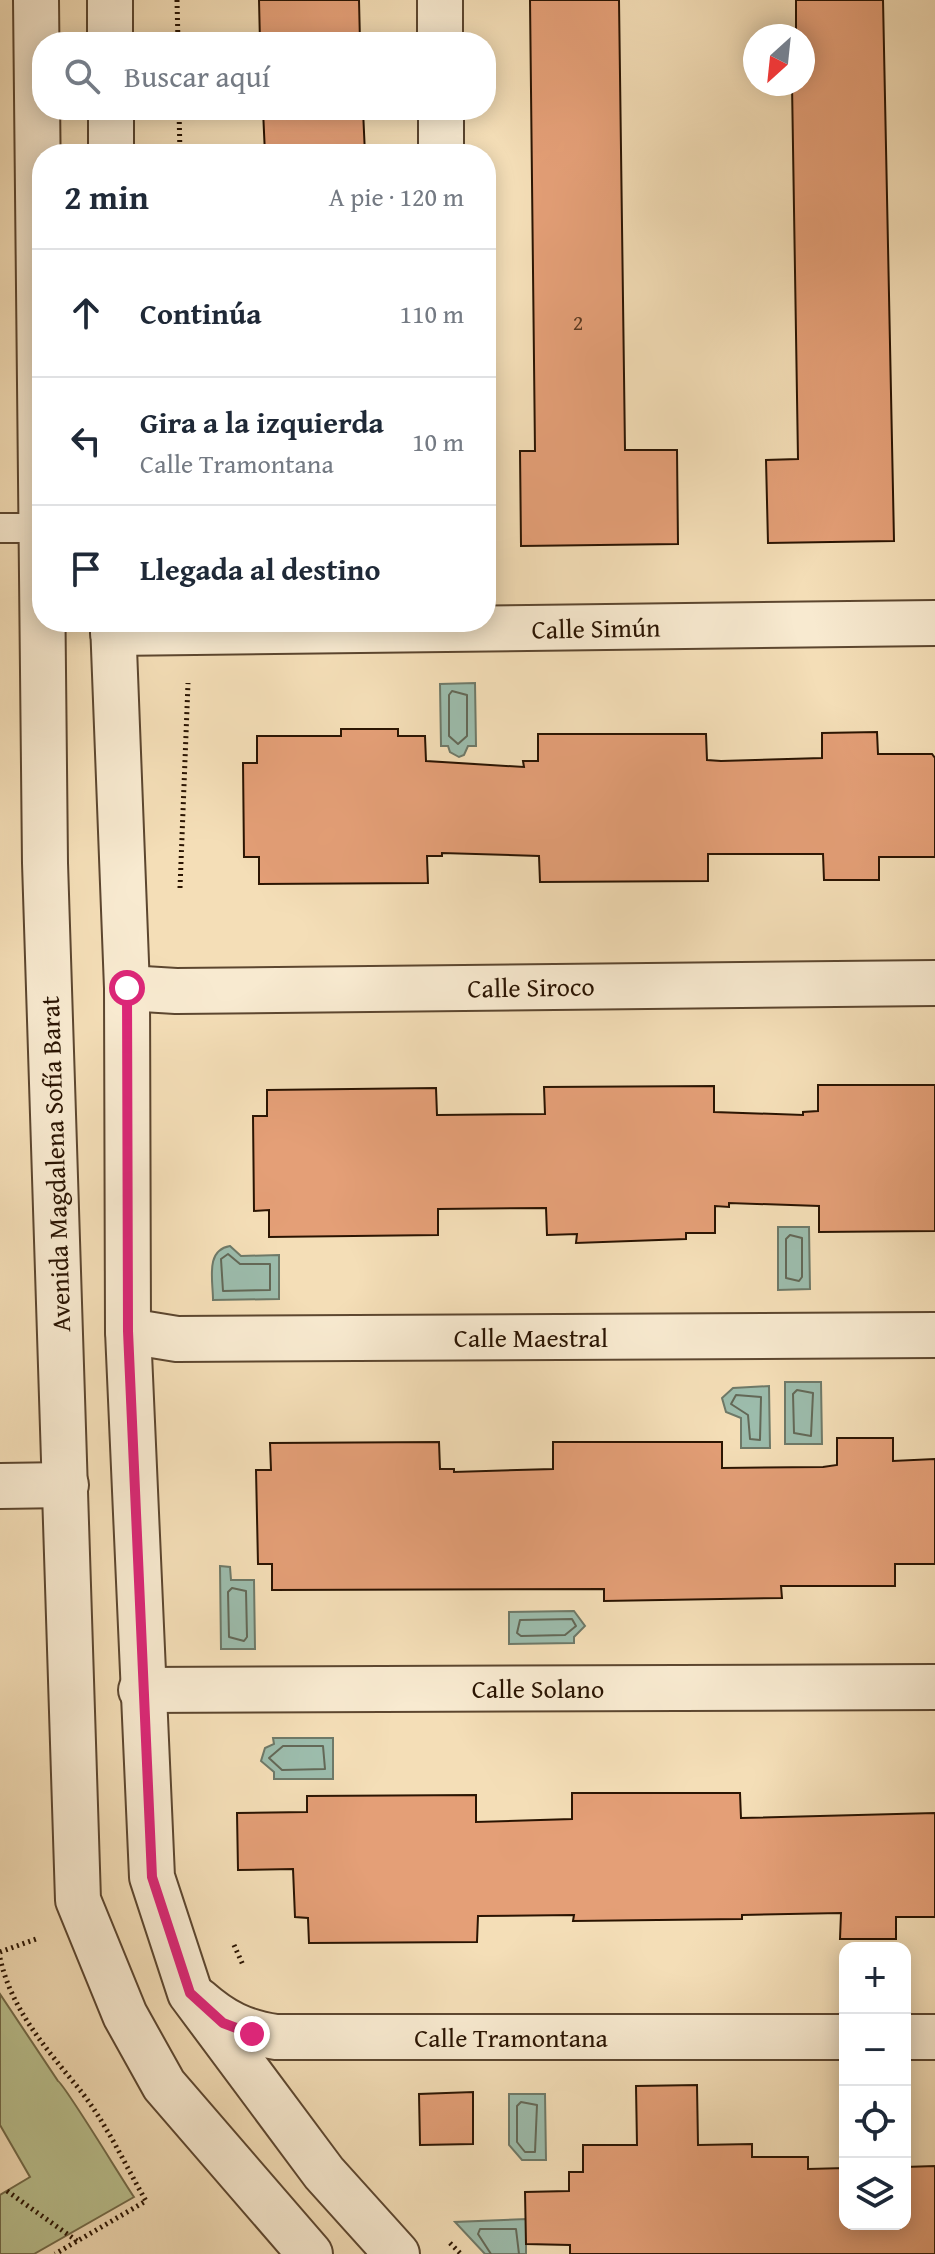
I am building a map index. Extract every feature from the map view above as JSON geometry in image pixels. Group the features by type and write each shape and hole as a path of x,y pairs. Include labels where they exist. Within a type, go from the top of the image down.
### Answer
{"street":[{"name":"Avenida Magdalena Sofía Barat","path":"35,32 36,0"},
{"path":"110,0 110,32"},
{"path":"440,0 440,32"},
{"name":"Avenida Magdalena Sofía Barat","path":"32,120 20,528 45,879 78,1900 125,2015 164,2085 310,2254"},
{"path":"111,120 111,144"},
{"path":"441,120 441,144"},
{"name":"Calle Simún","path":"496,626 935,623"},
{"path":"113,632 127,988 128,1331 141,1690 152,1877 190,1993 324,2173 397,2254"},
{"name":"Calle Simún","path":"175,632 227,632"},
{"name":"Calle Siroco","path":"127,988 176,991 935,983"},
{"name":"Calle Maestral","path":"128,1331 177,1339 935,1335"},
{"path":"0,1486 66,1485"},
{"name":"Calle Solano","path":"141,1690 935,1687"},
{"name":"Calle Tramontana","path":"190,1993 223,2023 252,2034 276,2037 839,2037"},
{"path":"911,2037 935,2037"}],"path":[{"path":"177,0 178,32"},
{"path":"179,120 180,144"},
{"path":"180,897 190,633"},
{"path":"0,1952 48,1935"},
{"path":"231,1939 276,2037"},
{"path":"0,1958 6,1986 56,2065 76,2085 146,2201 55,2254"},
{"path":"7,2191 77,2241"},
{"path":"440,2232 461,2254"}],"green space":[{"path":"0,1994 134,2197 34,2254 0,2254 0,2195 30,2177 0,2125"}],"water":[{"path":"475,683 476,746 468,746 464,755 459,757 450,752 448,746 441,746 440,684"},
{"path":"778,1227 809,1227 810,1289 778,1290"},
{"path":"230,1246 241,1256 279,1255 279,1299 213,1300 214,1260 217,1253"},
{"path":"785,1382 821,1382 822,1444 785,1444"},
{"path":"769,1386 770,1448 741,1448 741,1418 726,1412 722,1398 733,1388"},
{"path":"220,1566 230,1567 231,1580 254,1580 255,1649 221,1649"},
{"path":"574,1611 585,1626 574,1637 574,1643 509,1644 509,1612"},
{"path":"273,1738 333,1738 333,1779 274,1779 274,1772 261,1761 265,1748 274,1744"},
{"path":"509,2094 545,2094 546,2160 522,2160 509,2145"},
{"path":"526,2219 526,2254 485,2254 455,2222"}],"building":[{"path":"259,0 359,0 360,32 260,32"},
{"path":"530,0 619,0 625,450 677,450 678,544 521,546 520,451 535,451"},
{"path":"796,0 883,0 894,541 768,543 766,460 798,459 792,96 815,96 815,24 796,24"},
{"path":"263,120 363,120 365,144 265,144"},
{"path":"341,729 398,729 398,736 425,736 426,761 524,767 523,761 538,761 538,734 706,734 707,760 721,761 822,758 822,733 877,732 878,754 932,754 935,758 935,857 879,857 879,880 824,880 823,854 708,854 708,881 540,882 539,856 442,853 442,856 427,856 428,883 259,884 259,857 244,857 243,763 257,763 257,736 341,736"},
{"path":"818,1085 935,1085 935,1231 819,1232 819,1206 729,1203 729,1207 715,1206 715,1233 686,1233 686,1239 576,1243 577,1234 547,1235 546,1208 438,1209 438,1235 269,1237 269,1210 254,1211 253,1116 267,1116 267,1090 436,1088 437,1115 545,1114 544,1087 714,1086 714,1112 803,1115 803,1112 818,1111"},
{"path":"837,1438 893,1438 893,1461 935,1459 935,1564 895,1564 895,1586 781,1586 782,1598 604,1601 604,1589 272,1590 272,1564 258,1564 256,1470 271,1470 270,1443 439,1442 440,1469 454,1469 454,1472 553,1469 553,1442 722,1442 722,1468 823,1467 837,1465"},
{"path":"572,1793 740,1793 741,1818 935,1813 935,1917 896,1917 896,1939 840,1939 841,1913 742,1915 742,1919 573,1921 574,1915 478,1916 477,1942 309,1943 308,1918 295,1917 293,1869 238,1870 237,1813 307,1812 307,1796 476,1795 476,1822 572,1819"},
{"path":"697,2085 698,2145 752,2144 752,2157 808,2157 808,2169 839,2168 839,2230 911,2230 911,2167 935,2166 935,2254 570,2254 570,2245 526,2244 525,2192 569,2191 569,2172 583,2172 583,2145 637,2145 636,2086"},
{"path":"473,2092 473,2144 420,2145 419,2094"}],"route":[{"path":"127,988 128,1331 141,1690 152,1877 190,1993 223,2023 252,2034"}]}
